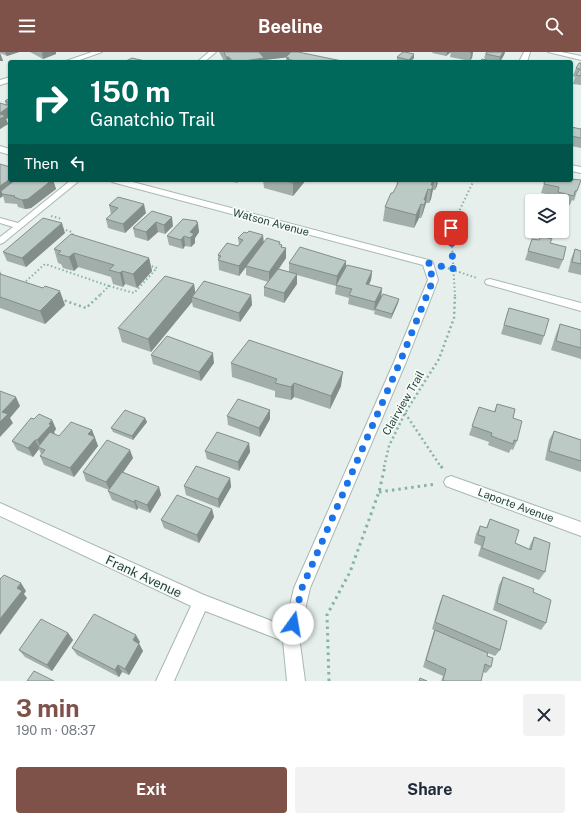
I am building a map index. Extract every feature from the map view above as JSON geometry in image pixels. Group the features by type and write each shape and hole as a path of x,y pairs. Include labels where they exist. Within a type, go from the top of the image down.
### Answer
{"street":[{"path":"73,60 99,52"},
{"path":"553,52 581,58"},
{"name":"Watson Avenue","path":"123,182 428,263"},
{"path":"296,681 291,636 302,588 400,362 433,280 428,263"},
{"path":"490,282 581,307"},
{"name":"Laporte Avenue","path":"451,482 581,529"},
{"name":"Frank Avenue","path":"0,509 201,602 291,636"},
{"path":"165,681 201,602"}],"lane":[{"path":"203,60 213,52"},
{"path":"0,241 74,182"},
{"path":"0,220 19,226"}],"path":[{"name":"Clairview Trail","path":"329,681 327,615 350,572 379,492 389,446 405,413 439,358 454,318 455,285 451,228 473,182"},
{"path":"60,228 72,232 74,242"},
{"path":"29,287 22,284 45,264 134,293 157,268 142,263"},
{"path":"428,263 453,269 490,282"},
{"path":"58,298 86,308 109,286"},
{"path":"379,492 451,482 405,413"}],"building":[{"path":"224,52 259,52 264,58 231,60 229,57 226,57"},
{"path":"291,52 298,52 337,60 291,60 287,59 289,58 286,57"},
{"path":"403,52 414,54 409,60 397,57"},
{"path":"487,52 503,52 500,57 486,54"},
{"path":"132,58 141,60 128,60"},
{"path":"579,63 581,63 581,76 576,75 580,69 576,68"},
{"path":"0,103 8,105 8,107 0,113"},
{"path":"0,114 5,116 0,119"},
{"path":"573,127 581,129 581,138 573,136"},
{"path":"0,164 8,166 8,180 0,186"},
{"path":"573,179 581,180 574,196 558,192 559,187 544,184 544,182 573,182"},
{"path":"12,182 49,182 28,199 22,200 14,197 15,196 2,194 1,191"},
{"path":"432,182 431,185 433,186 431,190 428,189 424,200 426,200 424,205 421,204 416,215 385,207 397,183"},
{"path":"118,197 144,204 123,224 106,219 118,208 109,205"},
{"path":"152,211 172,217 164,225 156,222 146,232 133,228"},
{"path":"43,218 62,223 22,258 3,252"},
{"path":"183,219 197,221 196,222 198,223 190,232 194,234 190,238 184,236 181,240 167,236"},
{"path":"249,231 263,235 239,266 218,260 221,256 218,255 227,243 238,246 243,240 238,238 244,232 247,233"},
{"path":"71,234 149,258 133,274 109,270 114,265 74,253 69,257 58,254 61,251 54,249"},
{"path":"267,238 280,242 279,244 282,245 281,247 286,248 269,272 246,266"},
{"path":"540,238 548,238 552,239 550,243 566,247 563,260 528,251 532,239 539,240"},
{"path":"300,247 346,261 337,276 289,263"},
{"path":"575,249 581,251 581,264 572,262"},
{"path":"347,265 372,271 366,284 382,288 375,302 349,295 352,289 336,285"},
{"path":"278,269 297,274 284,293 264,287"},
{"path":"0,274 43,288 45,286 60,291 40,311 0,297"},
{"path":"165,276 194,284 148,339 118,328"},
{"path":"204,281 251,295 239,313 192,297"},
{"path":"383,294 399,299 392,314 375,309"},
{"path":"509,308 549,319 544,336 504,325"},
{"path":"560,324 581,330 581,348 556,341"},
{"path":"167,336 213,353 199,372 151,355"},
{"path":"249,340 343,372 331,396 294,383 291,387 275,383 277,379 231,363"},
{"path":"0,391 16,397 2,412 8,414 0,422"},
{"path":"238,399 270,410 259,428 227,416"},
{"path":"497,404 515,409 513,418 522,421 517,441 514,440 513,444 491,436 492,433 472,426 479,407 495,412"},
{"path":"125,410 145,418 132,436 111,428"},
{"path":"39,414 52,420 49,424 51,425 37,440 35,440 28,448 12,441 31,418 34,419"},
{"path":"71,422 92,430 88,434 95,437 70,468 40,456 45,450 38,447 50,432 59,436"},
{"path":"554,431 581,440 581,461 549,451"},
{"path":"217,432 249,443 238,462 205,451"},
{"path":"107,440 130,450 106,482 83,472"},
{"path":"196,466 230,478 218,499 184,486"},
{"path":"122,472 159,487 147,505 135,500 134,502 108,491"},
{"path":"177,495 212,509 197,535 161,520"},
{"path":"490,519 519,530 515,543 531,550 534,537 550,543 545,572 482,548 485,537 478,535 480,526 487,528"},
{"path":"4,575 21,583 17,588 22,591 0,619 0,579"},
{"path":"503,577 534,589 533,592 551,600 546,623 497,603"},
{"path":"443,595 507,621 500,650 435,622"},
{"path":"94,614 136,635 133,640 139,644 125,669 118,665 115,670 72,648"},
{"path":"41,619 68,633 47,665 19,650"},
{"path":"435,630 488,653 487,656 493,658 491,667 485,664 481,681 443,680 446,669 426,660"},
{"path":"34,671 54,681 27,681"},
{"path":"420,678 427,681 419,681"}],"route":[{"path":"293,624 302,588 400,362 433,280 428,263 453,269 451,228"}]}
